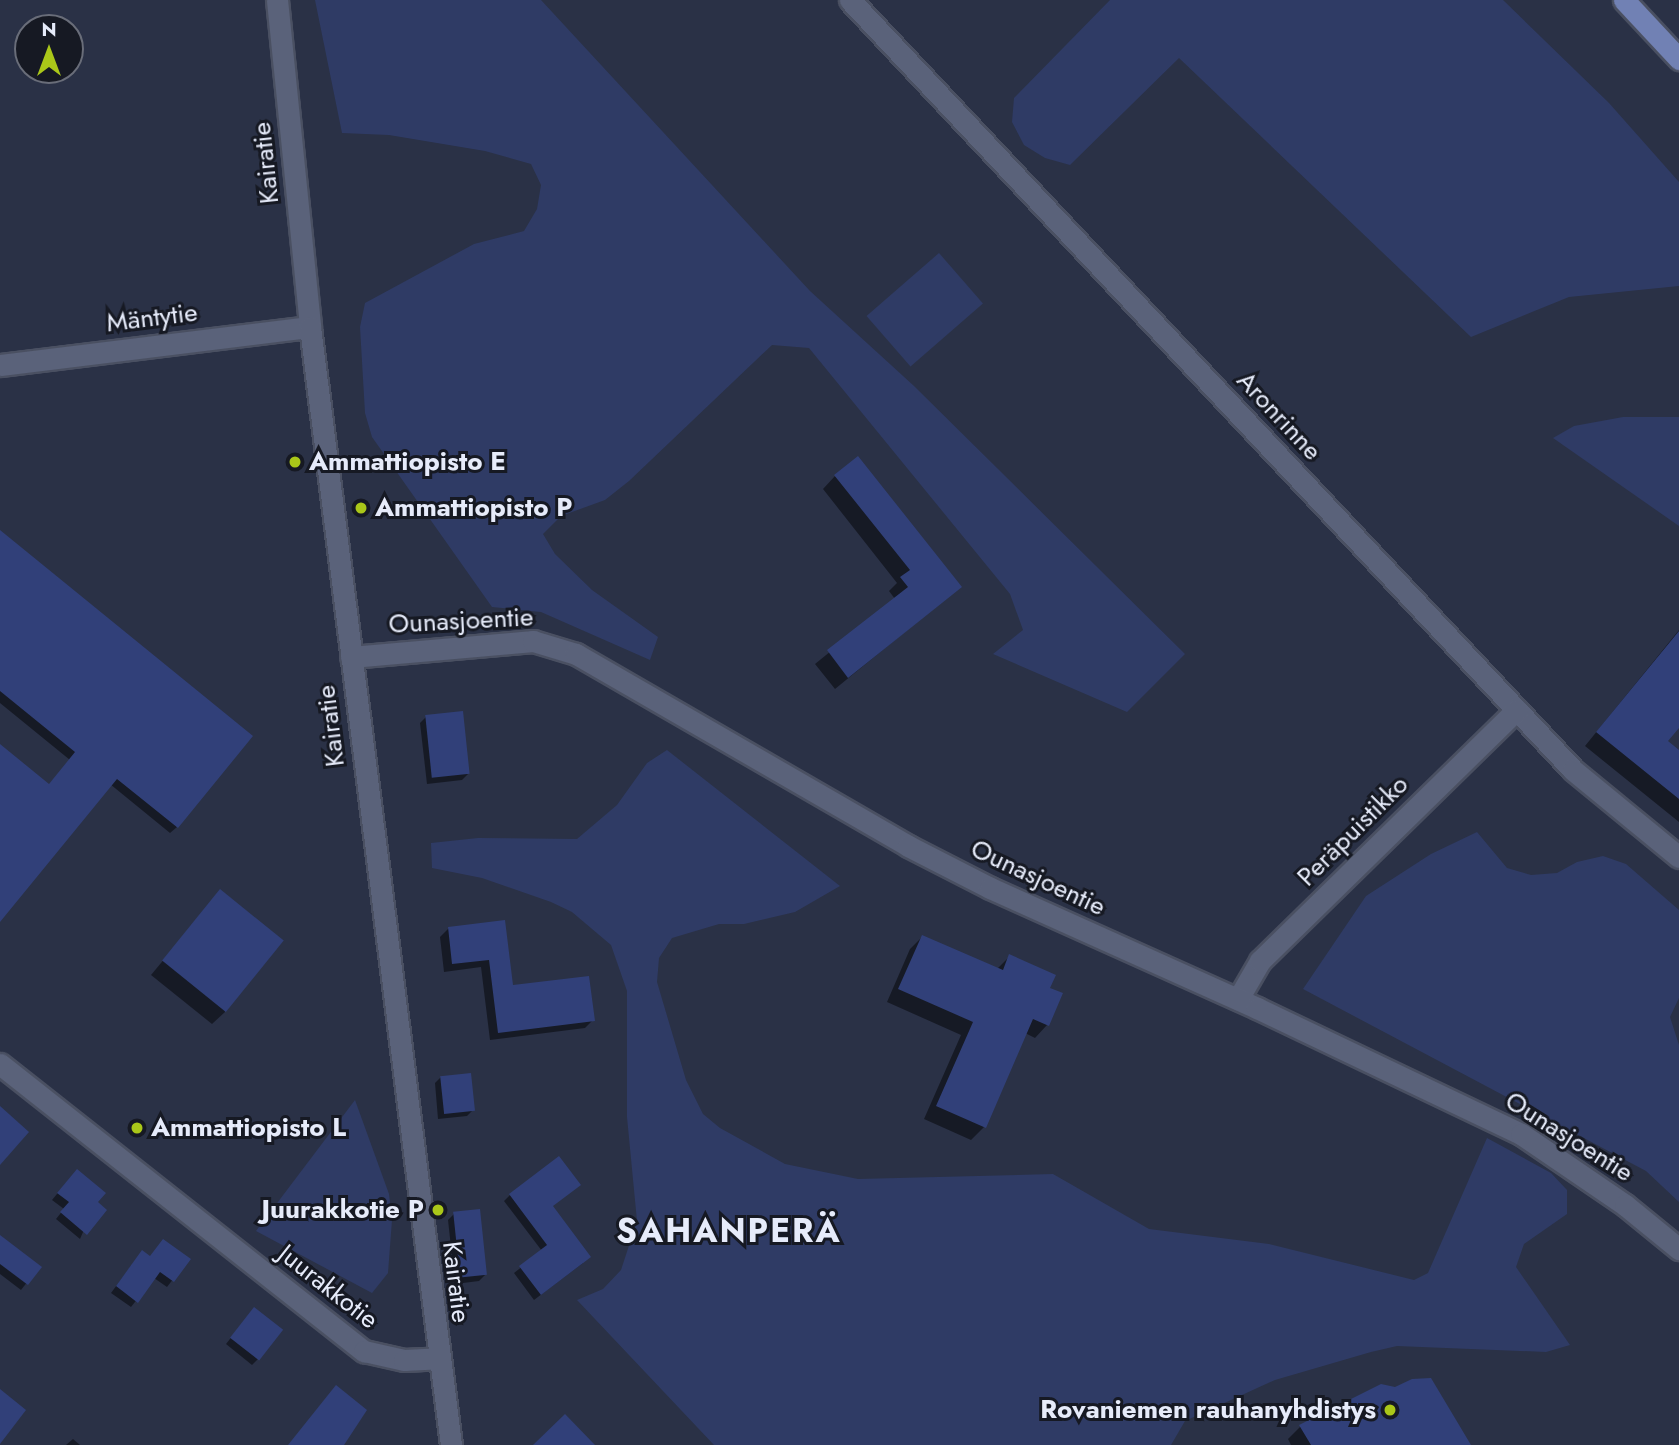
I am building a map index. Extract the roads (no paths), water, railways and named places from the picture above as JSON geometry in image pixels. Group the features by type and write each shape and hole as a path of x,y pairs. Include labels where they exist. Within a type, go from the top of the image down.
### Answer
{"main road":[{"path":"1624,0 1679,59"}],"street":[{"name":"Kairatie","path":"277,0 310,327 452,1445"},
{"name":"Aronrinne","path":"850,0 1573,770 1679,857"},
{"name":"Mäntytie","path":"0,365 310,327"},
{"name":"Ounasjoentie","path":"351,657 533,641 576,654 920,852 1521,1134 1625,1205 1679,1250"},
{"name":"Peräpuistikko","path":"1238,999 1260,961 1516,710"},
{"name":"Juurakkotie","path":"0,1064 364,1351 404,1360 439,1358"}],"place":[{"name":"Ammattiopisto E","path":"295,462"},
{"name":"Ammattiopisto P","path":"361,508"},
{"name":"Ammattiopisto L","path":"137,1128"},
{"name":"Juurakkotie P","path":"438,1210"},
{"name":"Rovaniemen rauhanyhdistys","path":"1390,1410"}],"district":[{"name":"SAHANPERÄ","path":"729,1231"}]}
